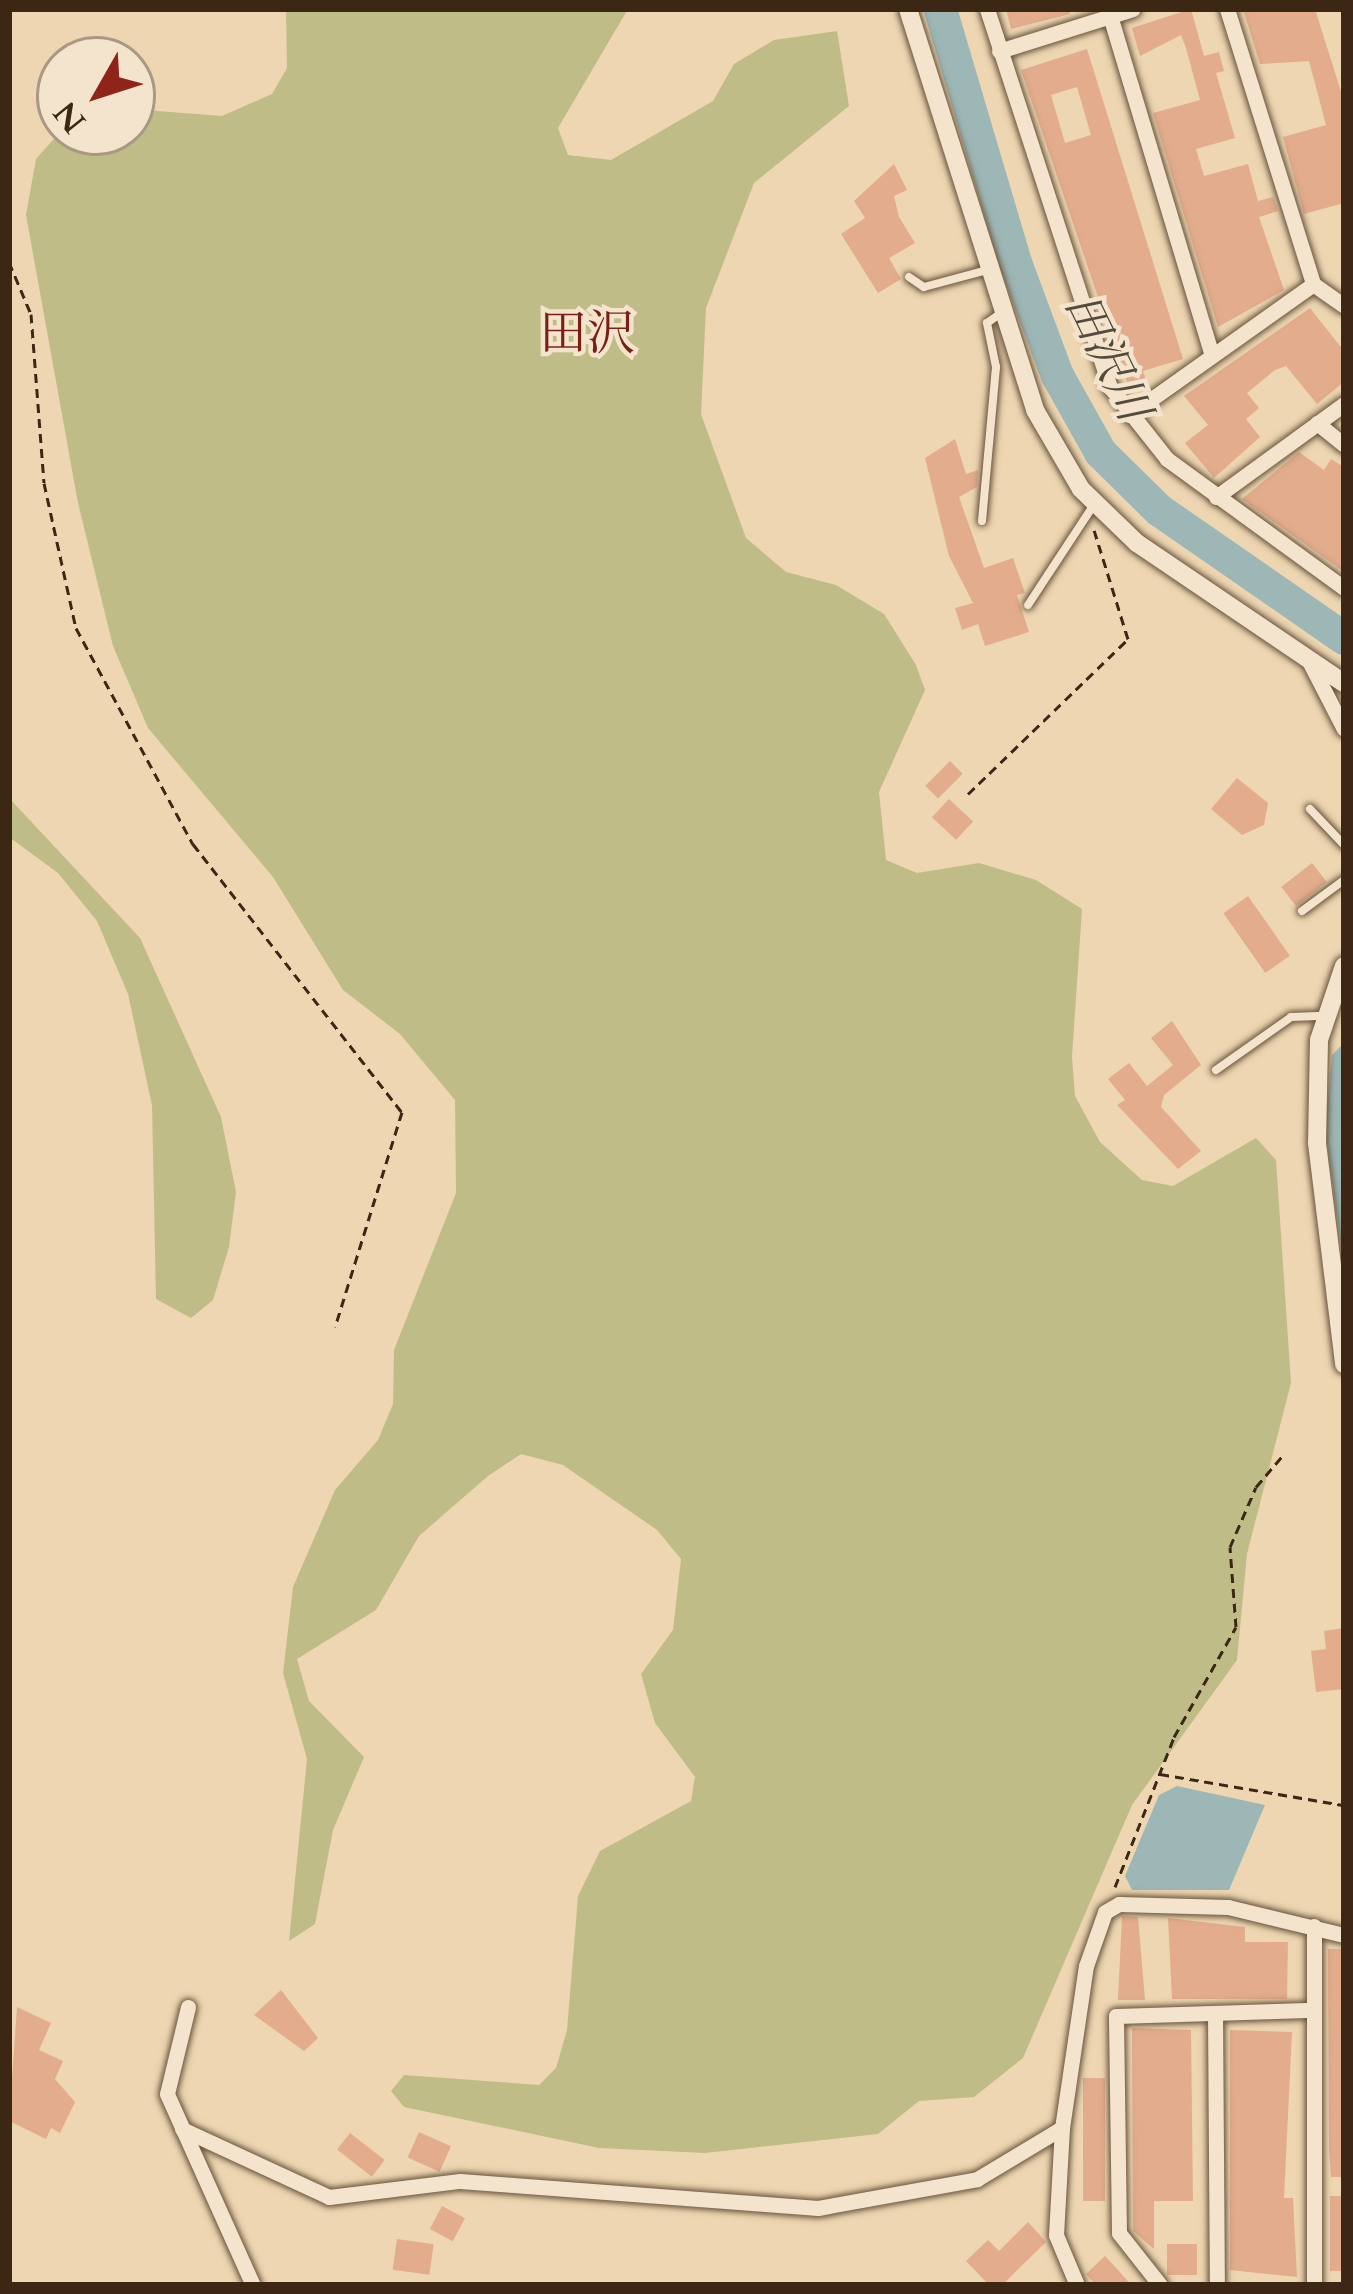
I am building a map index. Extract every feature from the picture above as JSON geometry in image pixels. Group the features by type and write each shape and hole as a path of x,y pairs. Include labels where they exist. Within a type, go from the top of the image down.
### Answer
{"street":[{"path":"908,9 1035,410 1096,508 1344,683"},
{"path":"987,9 1082,322 1129,415 1216,496 1344,587"},
{"path":"999,50 1110,12 1133,9"},
{"path":"1227,9 1313,284 1344,306"},
{"path":"1110,12 1212,356"},
{"path":"1129,415 1313,284"},
{"path":"1216,496 1344,404"},
{"path":"1317,423 1344,445"},
{"path":"1308,658 1344,728"},
{"path":"1344,966 1327,1015 1318,1143 1344,1364"},
{"path":"1077,2285 1056,2234 1062,2128 1086,1966 1111,1909 1228,1907 1344,1935"},
{"path":"1314,1926 1307,2010 1314,2285"},
{"path":"188,2008 167,2094 253,2285"},
{"path":"1160,2285 1119,2234 1116,2017 1307,2010"},
{"path":"1215,2013 1217,2285"},
{"path":"182,2129 329,2197 460,2181 818,2208 977,2179 1062,2128"}],"lane":[{"path":"909,277 924,287 988,270"},
{"path":"982,521 996,367 987,323 1001,313"},
{"path":"1028,605 1096,508"},
{"path":"1310,808 1344,844"},
{"path":"1302,911 1344,880"},
{"path":"1216,1070 1291,1017 1327,1015"}],"path":[{"path":"9,262 32,314 44,483 76,628 193,844 403,1112 335,1327"},
{"path":"968,794 1128,640 1093,542 1096,508"},
{"path":"1111,1909 1158,1773 1236,1627 1230,1547 1256,1486 1284,1454"},
{"path":"1158,1773 1344,1805"}],"shaded area":[{"path":"286,9 628,9 558,128 568,155 611,160 713,101 734,64 774,40 837,31 849,106 754,183 706,308 701,414 746,538 786,572 836,585 884,614 916,665 925,690 879,792 886,860 917,873 979,863 1036,880 1082,909 1072,1057 1075,1096 1100,1142 1142,1180 1173,1186 1256,1138 1276,1160 1291,1383 1247,1554 1237,1660 1132,1805 1023,2058 974,2097 919,2101 878,2134 705,2153 599,2148 404,2107 391,2091 404,2075 539,2085 556,2068 567,2030 578,1896 600,1851 691,1801 695,1777 655,1723 641,1674 673,1630 681,1559 657,1530 563,1465 521,1454 488,1476 419,1536 376,1610 297,1659 309,1701 364,1757 333,1830 315,1924 289,1941 307,1759 283,1673 293,1587 335,1490 378,1440 393,1404 394,1350 456,1193 455,1100 400,1034 343,990 273,877 148,728 113,646 78,503 26,215 39,156 156,156 156,111 222,116 272,94 287,68"},
{"path":"9,798 140,938 221,1117 236,1192 229,1247 213,1300 191,1318 156,1299 152,1105 128,994 97,921 58,873 9,837"}],"water":[{"path":"1344,1043 1341,1246 1325,1128 1332,1055"},
{"path":"1177,1786 1265,1805 1229,1890 1132,1890 1125,1876 1159,1795"}],"building":[{"path":"1006,9 1069,9 1070,14 1011,29"},
{"path":"1191,9 1204,56 1219,52 1224,71 1216,73 1235,138 1196,149 1204,176 1248,164 1258,201 1273,197 1278,211 1259,217 1284,290 1218,327 1153,113 1200,100 1186,48 1181,35 1140,56 1132,28"},
{"path":"1243,9 1315,9 1344,101 1344,203 1304,214 1283,137 1326,125 1309,61 1260,64"},
{"path":"1087,49 1183,359 1143,371 1148,386 1130,391 1021,70","holes":["1077,87 1091,135 1065,143 1051,95"]},
{"path":"894,164 907,190 894,196 899,217 915,243 889,258 901,279 878,293 841,234 865,218 854,201"},
{"path":"1310,308 1344,351 1344,382 1317,404 1286,366 1275,370 1247,393 1259,408 1246,419 1260,437 1214,478 1185,443 1208,425 1184,396"},
{"path":"955,439 966,474 978,470 977,487 959,497 984,568 1013,558 1025,593 1017,595 1029,632 985,646 978,624 962,630 955,608 973,603 949,556 925,458"},
{"path":"1299,452 1324,470 1331,459 1344,467 1344,572 1242,499"},
{"path":"950,761 963,774 938,798 925,786"},
{"path":"1237,778 1268,803 1264,825 1242,835 1211,809"},
{"path":"949,799 973,822 956,840 932,817"},
{"path":"1312,863 1327,882 1296,906 1281,887"},
{"path":"1248,896 1290,956 1265,973 1223,913"},
{"path":"1172,1021 1201,1065 1164,1095 1161,1107 1201,1151 1178,1169 1117,1105 1125,1100 1108,1079 1129,1063 1147,1086 1173,1065 1151,1038"},
{"path":"1344,1628 1344,1689 1316,1692 1311,1651 1326,1649 1324,1631"},
{"path":"1122,1916 1138,1917 1145,2000 1118,2000"},
{"path":"1168,1918 1245,1927 1245,1942 1288,1942 1287,1999 1172,1999"},
{"path":"1328,1949 1344,1949 1344,2177 1331,2177"},
{"path":"281,1990 318,2038 304,2051 254,2015"},
{"path":"17,2007 51,2023 39,2050 63,2061 55,2079 75,2102 60,2133 51,2128 46,2139 9,2121"},
{"path":"1132,2028 1191,2030 1193,2201 1154,2201 1154,2249 1133,2231"},
{"path":"1230,2030 1292,2032 1284,2198 1293,2198 1297,2277 1230,2270"},
{"path":"1083,2078 1105,2078 1105,2201 1083,2201"},
{"path":"419,2132 451,2146 440,2172 408,2158"},
{"path":"350,2133 385,2160 372,2177 337,2150"},
{"path":"1330,2196 1344,2196 1344,2271 1330,2271"},
{"path":"442,2206 465,2218 453,2241 430,2229"},
{"path":"1028,2222 1046,2242 1002,2285 989,2285 966,2261 988,2240 999,2251"},
{"path":"397,2239 434,2244 429,2275 393,2270"},
{"path":"1167,2244 1197,2244 1197,2275 1167,2275"},
{"path":"1105,2256 1131,2285 1096,2285 1086,2274"}],"waterway":[{"name":"田沢川","path":"940,9 1016,265 1057,375 1100,452 1159,510 1344,638"}],"district":[{"name":"田沢","path":"587,334"}]}
